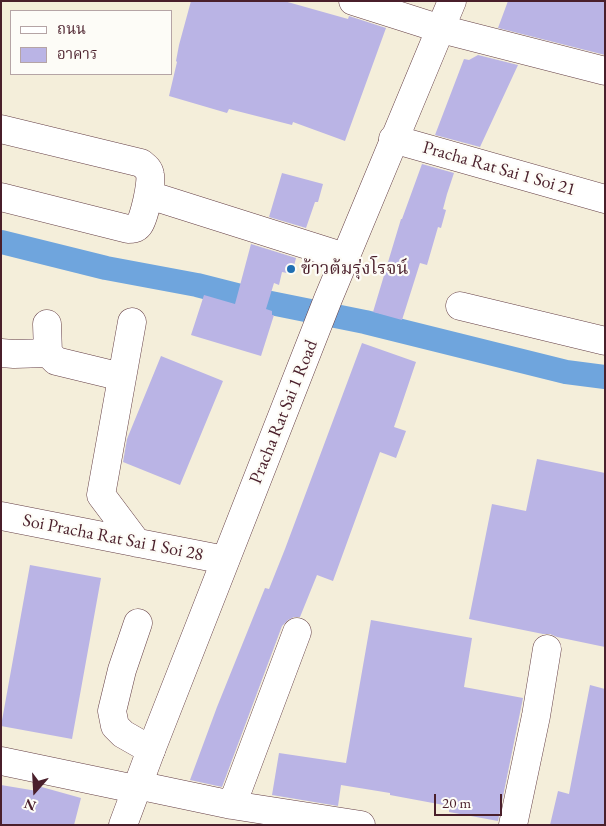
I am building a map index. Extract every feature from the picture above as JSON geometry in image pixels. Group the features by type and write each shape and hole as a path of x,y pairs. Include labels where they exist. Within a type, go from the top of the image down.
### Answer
{"street":[{"path":"353,1 441,29 605,72"},
{"name":"Pracha Rat Sai 1 Road","path":"123,825 150,750 328,299 452,1"},
{"path":"1,129 141,162 148,169 151,178 149,195 139,225 134,229 1,197"},
{"name":"Pracha Rat Sai 1 Soi 21","path":"393,139 605,199"},
{"path":"149,195 345,257"},
{"path":"460,306 605,341"},
{"path":"132,322 101,495 138,543"},
{"path":"47,324 48,354"},
{"path":"1,353 48,354 56,361 122,377"},
{"name":"Soi Pracha Rat Sai 1 Soi 28","path":"1,516 225,560"},
{"path":"138,623 122,670 112,711 115,726 123,734 150,750"},
{"path":"232,805 297,632"},
{"path":"513,825 536,716 547,649"},
{"path":"1,761 232,805 361,825"}],"building":[{"path":"191,1 284,1 348,19 349,16 386,28 345,141 293,122 292,125 229,109 227,113 169,96 179,45"},
{"path":"508,1 605,1 605,55 498,28"},
{"path":"478,55 518,65 480,147 435,135 464,59 469,60"},
{"path":"422,164 454,173 443,209 446,210 441,228 438,227 427,265 420,263 402,320 373,312 401,219"},
{"path":"282,173 323,184 318,202 315,202 306,228 269,217"},
{"path":"251,244 296,258 292,274 282,272 279,285 274,283 266,309 272,311 272,315 274,315 261,356 191,335 204,295 235,304"},
{"path":"362,343 416,362 394,427 406,431 396,458 380,452 333,581 317,575 300,617 288,620 282,626 222,787 190,780 265,588 269,589 285,549"},
{"path":"161,356 223,381 180,485 123,462 127,439"},
{"path":"537,459 605,473 605,647 550,634 469,619 492,504 526,511"},
{"path":"30,565 101,578 72,739 1,726"},
{"path":"371,620 472,638 464,687 523,698 498,821 449,812 449,806 341,785 338,806 272,795 279,753 346,763"},
{"path":"590,685 605,689 605,825 550,825 558,791 569,794"},
{"path":"1,785 37,791 38,786 81,798 74,825 1,825"}],"waterway":[{"path":"1,242 106,268 197,285 256,300 365,322 566,372 605,377"}],"place":[{"name":"ข้าวต้มรุ่งโรจน์","path":"291,269"}]}
